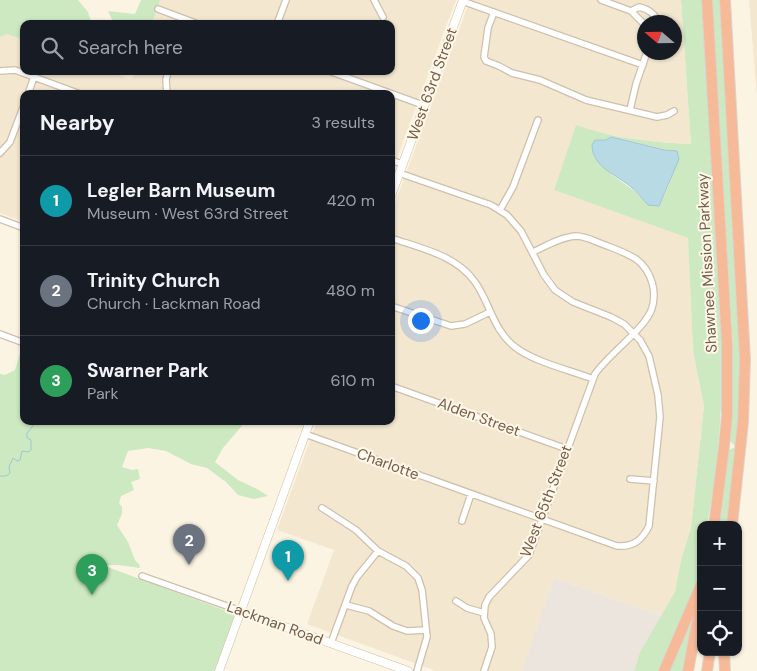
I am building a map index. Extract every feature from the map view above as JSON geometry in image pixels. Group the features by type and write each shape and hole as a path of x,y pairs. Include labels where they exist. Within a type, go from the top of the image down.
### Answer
{"highway":[{"name":"Shawnee Mission Parkway","path":"707,0 728,344 726,430 722,475 715,521"},
{"path":"726,0 745,359 744,422 732,521"},
{"path":"664,671 697,594"},
{"path":"688,671 699,611"},
{"path":"707,671 709,656"},
{"path":"724,656 725,671"}],"street":[{"path":"278,20 286,0"},
{"path":"374,0 383,17"},
{"path":"462,0 643,66"},
{"name":"West 63rd Street","path":"395,184 462,0"},
{"path":"601,0 631,11 637,17"},
{"path":"631,11 639,7 646,8 654,15"},
{"path":"158,9 182,20"},
{"path":"494,12 486,38 484,57 486,61 512,73 540,80 586,100 657,116 667,115 674,111"},
{"path":"630,110 645,60"},
{"path":"0,71 15,70 20,72"},
{"path":"29,75 69,90"},
{"path":"167,75 167,90"},
{"path":"341,75 382,90"},
{"path":"29,90 34,77"},
{"path":"395,95 423,105"},
{"path":"0,153 10,142 20,115"},
{"path":"500,210 514,188 538,120"},
{"path":"395,161 402,164"},
{"path":"399,173 500,210 515,223 533,252 544,275 555,290 572,302 620,321 640,340 648,356 660,405 660,417 654,481 630,479"},
{"path":"0,219 20,226"},
{"name":"West 65th Street","path":"484,614 489,597 529,555 593,379 601,366 643,322 651,310 654,298 652,280 638,260 589,239 575,236 533,252"},
{"path":"395,239 439,255 458,265 476,283 500,331 516,348 536,358 593,379"},
{"path":"395,307 451,326 465,324 490,312"},
{"path":"0,334 20,342"},
{"name":"Alden Street","path":"395,387 567,449"},
{"path":"219,671 308,425"},
{"name":"Charlotte","path":"305,434 612,544 625,546 631,545 644,536 649,526 654,481"},
{"path":"462,521 471,494"},
{"path":"322,508 356,530 378,551 406,566 418,578 422,590 426,630 425,646 417,671"},
{"path":"331,643 357,577 378,551"},
{"name":"Lackman Road","path":"142,576 408,671"},
{"path":"456,601 467,608 484,614 492,640 491,653 484,671"},
{"path":"346,605 362,608 374,613 393,626 406,631 426,630"}],"shaded area":[{"path":"160,0 456,0 395,163 395,90 20,90 20,220 0,213 0,77 3,68 0,68 0,31 20,38 20,75 120,75 130,79 134,75 395,75 395,20 153,20"},
{"path":"470,0 681,0 691,144 641,141 576,126 554,190 688,238 693,351 704,406 691,528 681,560 675,592 662,616 554,578 522,671 436,671 307,624 334,550 277,530 316,425 395,425 395,203"},
{"path":"749,0 757,0 757,98"},
{"path":"554,578 662,616 640,652 634,671 522,671"}],"green space":[{"path":"0,0 78,0 88,12 91,20 20,20 20,39 7,34 0,37"},
{"path":"141,0 160,0 153,20 112,20 108,11 135,14"},
{"path":"681,0 702,0 721,309 722,391 716,471 708,521 697,521 697,580 695,590 660,671 634,671 640,652 675,592 681,560 691,528 704,406 693,351 688,238 554,190 576,125 604,134 691,144","holes":["611,137 677,152 675,166 659,206 648,205 636,192 612,175 594,157 592,145 595,140 606,140"]},
{"path":"712,0 721,0 741,380 736,445 730,441 733,346"},
{"path":"20,354 20,425 243,425 223,448 215,462 238,480 268,496 254,499 238,495 226,482 207,468 191,464 166,451 148,448 128,451 122,467 132,470 138,469 140,479 131,482 134,490 121,496 119,503 122,507 122,514 117,525 128,542 140,568 102,565 235,614 216,671 0,671 0,374 5,375 15,370"},
{"path":"736,449 728,521 719,521 729,450"},
{"path":"688,620 692,621 683,671 666,671"}],"water":[{"path":"611,137 665,150 677,151 679,159 659,206 648,205 633,189 606,170 596,159 592,145 595,140 606,140"}],"waterway":[{"path":"0,476 6,476 10,473 9,467 13,458 17,461 20,460 22,451 28,452 31,450 31,440 27,438 27,433 34,425"}],"place":[{"name":"Trinity Church","path":"189,565"},
{"name":"Legler Barn Museum","path":"288,581"},
{"name":"Swarner Park","path":"92,595"}]}
